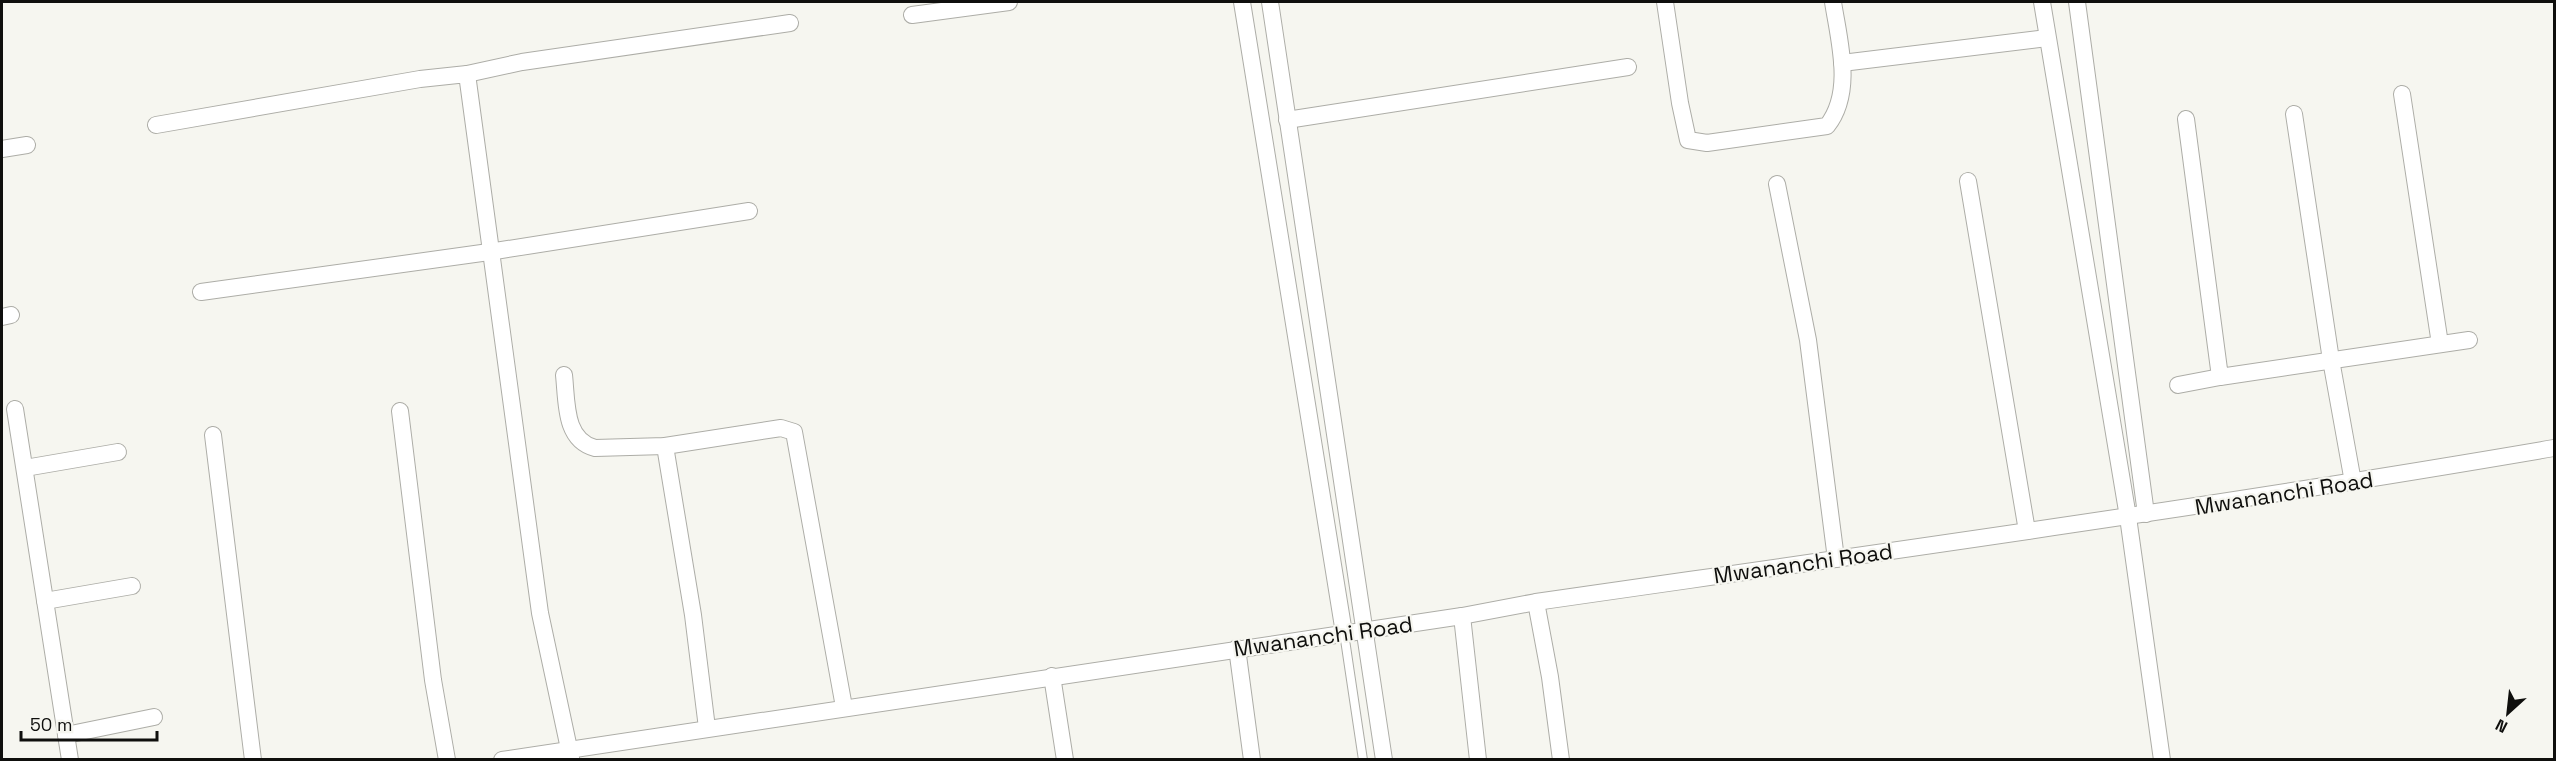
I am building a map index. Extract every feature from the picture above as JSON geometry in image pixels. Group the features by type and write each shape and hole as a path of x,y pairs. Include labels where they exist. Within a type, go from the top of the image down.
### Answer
{"street":[{"path":"912,15 1009,2"},
{"path":"1242,2 1344,633"},
{"path":"1270,2 1384,759"},
{"path":"1665,2 1680,103 1688,140 1707,143 1827,126 1837,114 1841,98 1842,63 1833,2"},
{"path":"2042,2 2128,517 2162,759"},
{"path":"2077,2 2146,514"},
{"path":"156,124 420,79 467,74 522,62 790,23"},
{"path":"1842,63 2047,38"},
{"path":"1287,120 1628,67"},
{"path":"467,74 489,252 540,613 571,754"},
{"path":"2402,94 2440,344"},
{"path":"2294,114 2331,360 2353,482"},
{"path":"2186,119 2220,377"},
{"path":"2,149 27,145"},
{"path":"1968,181 2026,531"},
{"path":"1777,184 1808,340 1836,559"},
{"path":"201,292 489,252 749,211"},
{"path":"2178,385 2469,340"},
{"path":"564,375 572,431 586,446 595,448 665,446 781,428 794,432 844,707"},
{"path":"15,409 70,759"},
{"path":"400,411 433,680 447,759"},
{"path":"213,435 253,759"},
{"path":"665,446 693,615 707,728"},
{"name":"Mwananchi Road","path":"502,759 571,754 707,728 1462,616 1536,602 2128,517 2554,448"},
{"path":"24,468 118,452"},
{"path":"45,601 132,586"},
{"path":"1536,602 1550,677 1561,759"},
{"path":"1462,616 1478,759"},
{"path":"1237,648 1252,759"},
{"path":"1052,676 1065,759"},
{"path":"66,735 154,717"}],"lane":[{"path":"1344,633 1363,759"}]}
